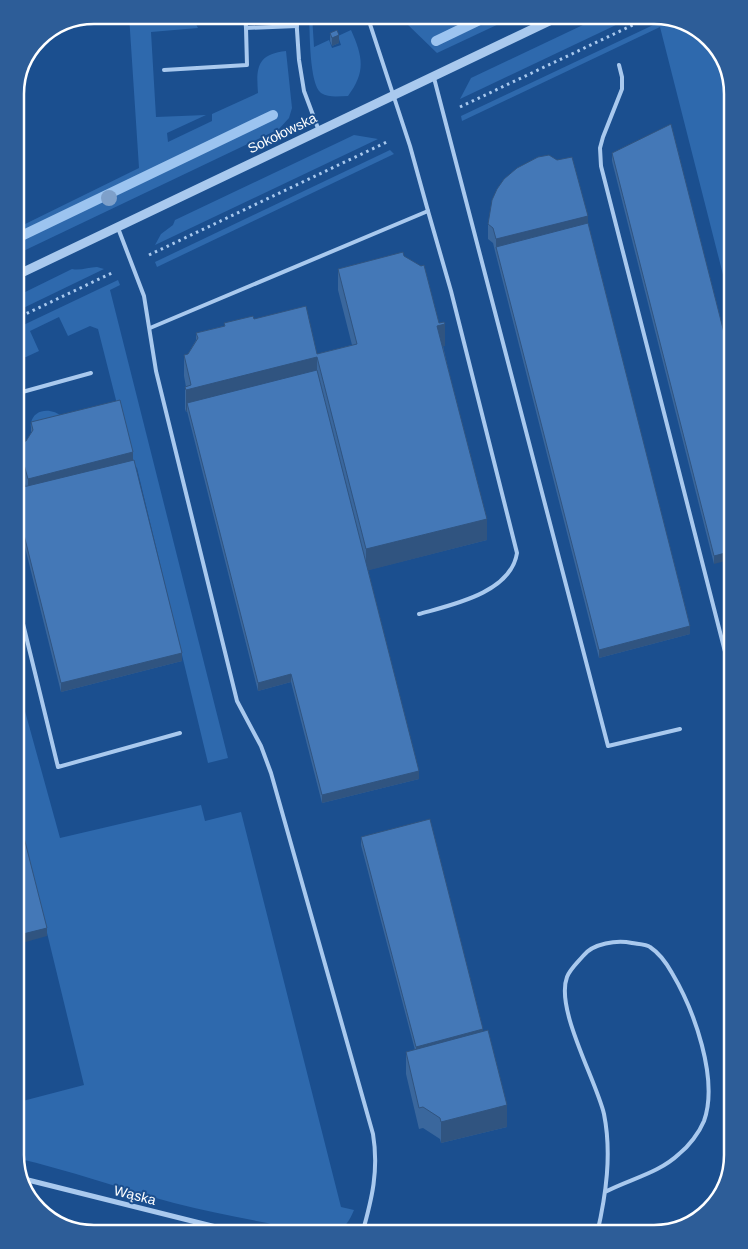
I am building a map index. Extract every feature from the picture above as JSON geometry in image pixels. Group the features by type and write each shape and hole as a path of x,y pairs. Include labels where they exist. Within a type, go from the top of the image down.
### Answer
{"street":[{"name":"Sokołowska","path":"24,272 543,24"},
{"name":"Wąska","path":"28,1180 208,1225"}],"lane":[{"path":"164,70 247,64 246,24"},
{"path":"370,24 406,133 451,291 517,553 516,562 504,579 472,599 419,614"},
{"path":"246,28 297,26 304,91 319,131"},
{"path":"619,65 622,89 600,148 601,166 724,648"},
{"path":"433,76 608,746 680,728"},
{"path":"150,328 428,211"},
{"path":"118,228 144,296 156,371 236,700 261,746 271,773 373,1134 376,1154 375,1183 364,1225"},
{"path":"24,392 91,373"},
{"path":"24,628 58,768 180,733"},
{"path":"599,1225 606,1192 608,1148 604,1113 574,1032 565,994 567,976 585,953 600,945 624,941 649,946 668,967 682,991 705,1060 708,1105 704,1122 694,1138 679,1154 660,1168 624,1182 606,1192"}],"path":[{"path":"444,115 635,24"},
{"path":"24,315 406,133"}],"shaded area":[{"path":"130,24 196,24 198,28 151,32 156,117 206,115 167,133 168,142 212,121 212,114 258,93 257,76 260,64 269,55 286,51 292,108 289,118 279,129 24,251 24,225 139,168"},
{"path":"309,24 313,24 314,47 329,40 332,48 341,45 338,36 351,30 358,48 361,64 358,79 348,96 327,96 317,88 312,69"},
{"path":"407,24 499,24 437,53"},
{"path":"585,24 618,24 460,99 471,78"},
{"path":"655,24 677,27 685,31 707,48 717,63 724,85 724,279 660,27 462,121 461,116"},
{"path":"354,135 378,139 155,245 161,234 173,225 175,220"},
{"path":"390,150 394,154 157,267 155,262"},
{"path":"97,267 104,269 24,308 24,293 72,269"},
{"path":"118,280 120,285 110,290 228,758 208,763 137,468 32,435 31,423 36,414 40,412 54,412 62,417 117,404 98,329 90,326 68,336 59,317 30,331 39,351 24,357 24,325"},
{"path":"24,708 60,838 201,805 205,821 241,812 341,1207 354,1210 345,1225 275,1225 154,1198 24,1160 24,1101 84,1085 24,838"}],"building":[{"path":"337,30 339,35 332,38 330,33"},
{"path":"671,124 724,333 724,553 714,556 612,153"},
{"path":"549,155 557,160 572,157 588,216 496,239 493,228 488,224 492,200 497,189 504,179 517,168 538,157"},
{"path":"588,223 690,626 599,650 496,247"},
{"path":"403,252 404,256 421,266 424,265 439,323 444,322 445,324 437,326 487,519 366,549 317,357 186,390 185,387 191,385 184,355 188,354 198,338 196,333 225,326 224,323 253,316 254,319 306,306 317,354 357,344 338,269"},
{"path":"317,370 419,771 322,795 291,674 258,683 187,403"},
{"path":"120,400 133,452 28,479 24,465 24,442 33,430 31,422"},
{"path":"134,460 182,653 61,683 24,535 24,487"},
{"path":"430,819 483,1029 416,1047 361,837"},
{"path":"24,837 47,928 24,934"},
{"path":"488,1030 507,1105 441,1122 440,1118 423,1107 419,1108 406,1052"}],"waterway":[{"path":"436,41 471,24"},
{"path":"24,235 273,115"}]}
